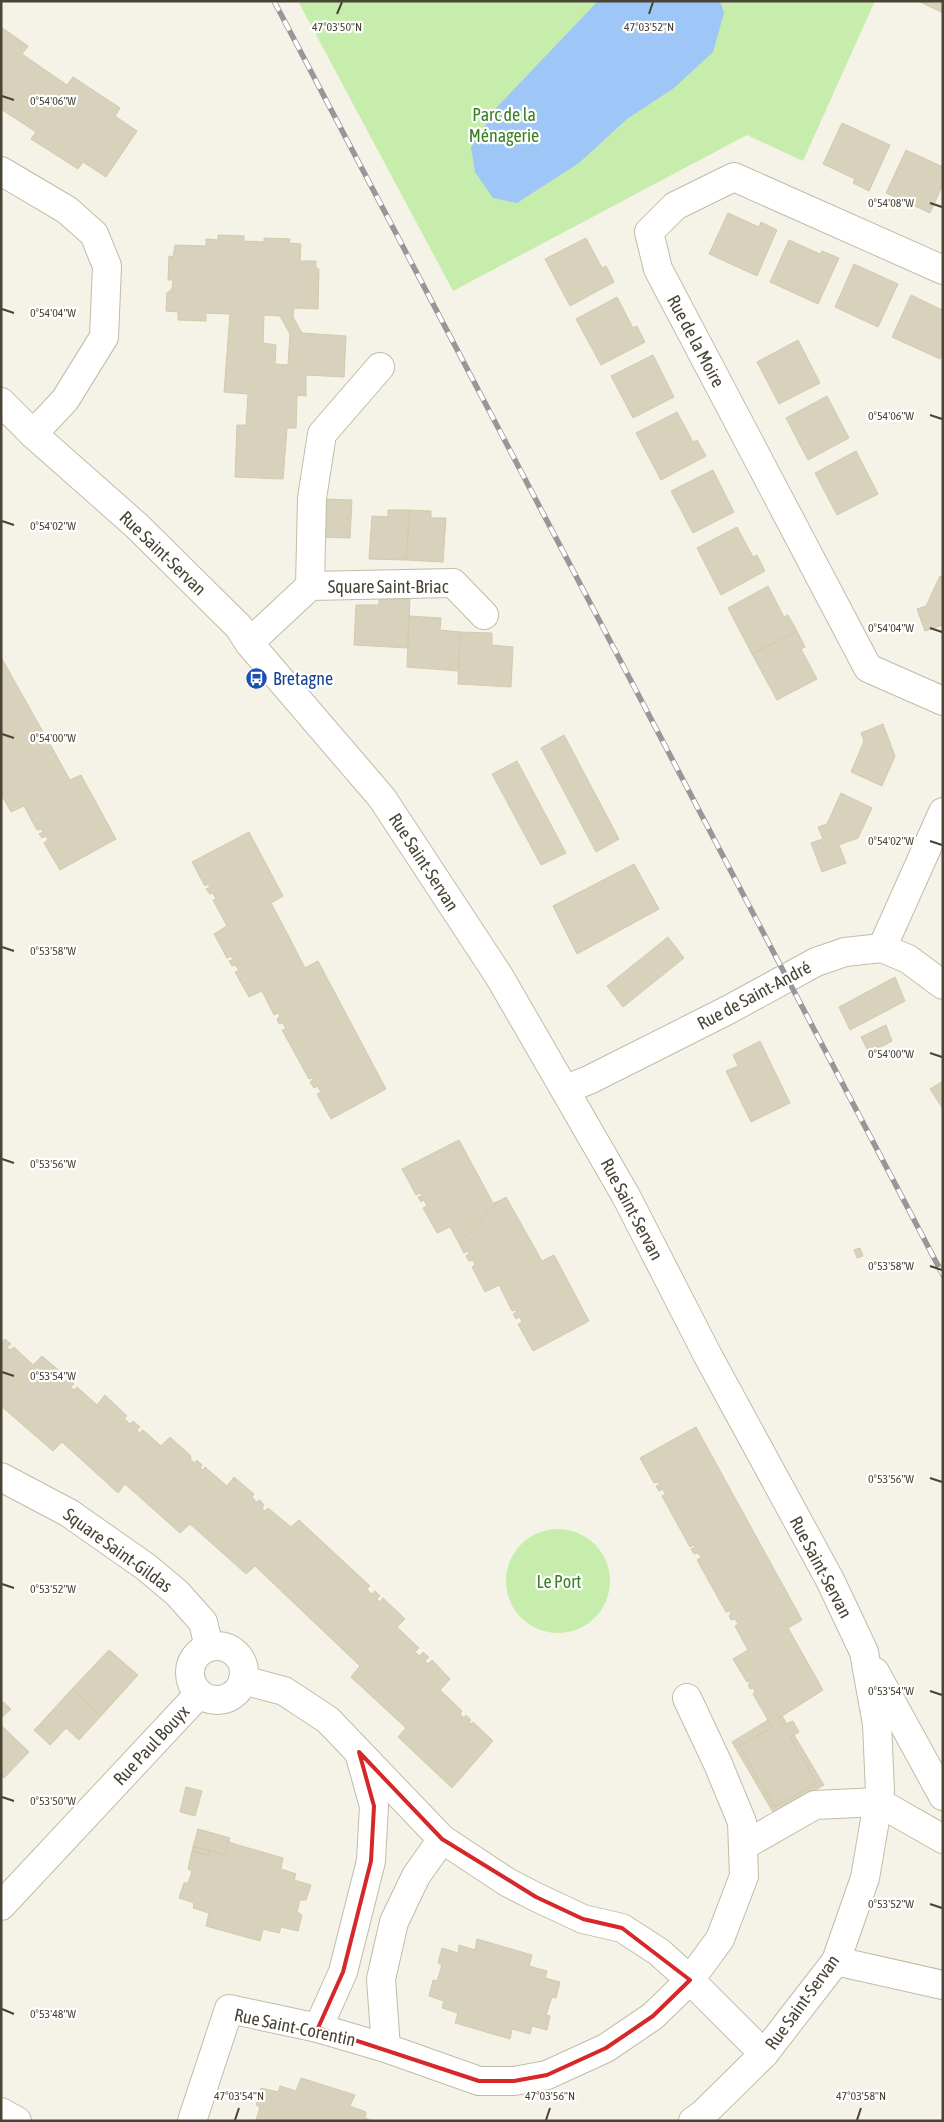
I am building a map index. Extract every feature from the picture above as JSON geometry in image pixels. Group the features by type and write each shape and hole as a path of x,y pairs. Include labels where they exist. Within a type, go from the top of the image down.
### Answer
{"street":[{"path":"1,171 67,210 94,234 107,266 104,338 65,400 34,434"},
{"name":"Rue de la Moire","path":"943,270 734,177 675,206 648,232 658,270 868,668 943,701"},
{"name":"Square Saint-Briac","path":"310,586 312,498 322,434 380,367"},
{"name":"Rue Saint-Servan","path":"1,402 137,526 239,628 249,643 382,798 499,976 566,1089 654,1247 713,1364 830,1580 864,1652 877,1724 880,1790 865,1878 836,1961 764,2054 703,2114 693,2121"},
{"name":"Square Saint-Briac","path":"249,643 310,586 453,583 484,614"},
{"path":"882,948 943,812"},
{"name":"Rue de Saint-André","path":"566,1089 589,1080 728,1010 816,962 845,952 882,948 908,959 943,984"},
{"name":"Square Saint-Gildas","path":"1,1476 69,1514 152,1572 177,1593 203,1622 209,1647"},
{"path":"209,1647 227,1648 241,1661 243,1680 233,1695 225,1699 207,1699 199,1694 191,1680 191,1664 201,1651 209,1647"},
{"path":"864,1652 943,1796"},
{"path":"243,1680 284,1691 328,1720 442,1840 506,1882 583,1919 622,1928 659,1952 690,1980 764,2054"},
{"name":"Rue Paul Bouyx","path":"1,1906 199,1694"},
{"name":"Rue Saint-Corentin","path":"192,2121 229,2009 318,2028 386,2048 479,2081 514,2081 546,2075 606,2048 653,2016 690,1980 720,1939 744,1876 742,1822 718,1764 687,1698"},
{"path":"318,2028 343,1972 371,1861 374,1806 359,1752"},
{"path":"743,1846 815,1805 878,1802 943,1838"},
{"name":"Rue Saint-Corentin","path":"386,2048 381,1979 394,1922 416,1876 442,1840"},
{"path":"836,1961 943,1985"},
{"path":"1,2112 16,2121"}],"highlighted area":[{"path":"359,1752 442,1839 536,1897 583,1919 622,1928 690,1980 653,2016 606,2048 547,2075 514,2081 479,2081 318,2028 343,1972 371,1861 374,1806"}],"green space":[{"name":"Parc de la Ménagerie","path":"298,1 875,1 803,161 747,135 453,291"},
{"name":"Le Port","path":"558,1529 578,1533 595,1544 606,1561 610,1581 606,1601 595,1618 578,1629 558,1633 538,1629 521,1618 510,1601 506,1581 510,1561 521,1544 538,1533"}],"water":[{"path":"598,1 720,1 724,13 713,52 674,88 627,119 579,163 517,203 493,198 475,172 471,147 498,106"}],"building":[{"path":"918,1 943,1 943,13"},
{"path":"1,27 28,46 22,54 67,85 73,77 120,108 115,116 137,131 106,177 83,162 78,169 31,139 36,132 1,109"},
{"path":"842,123 890,145 869,191 853,183 855,179 823,164"},
{"path":"906,150 943,167 943,184 930,213 886,193"},
{"path":"728,213 759,227 761,222 777,230 757,276 709,254"},
{"path":"218,235 244,236 244,241 264,242 264,238 290,239 289,243 301,244 300,261 316,261 316,268 319,269 318,309 294,308 293,317 302,333 346,336 344,377 306,375 306,396 297,395 296,428 287,428 283,479 235,477 237,425 246,425 248,394 224,392 230,314 206,313 206,321 178,320 178,312 166,311 167,293 172,289 173,280 168,280 169,256 173,257 175,245 206,246 206,239 218,240","holes":["264,315 280,316 290,334 288,365 275,364 276,345 263,343"]},
{"path":"586,238 602,268 606,266 614,282 570,306 545,259"},
{"path":"789,240 820,254 822,251 839,258 818,304 770,282"},
{"path":"854,264 898,284 878,327 835,307"},
{"path":"911,295 942,310 943,308 943,352 940,359 892,337"},
{"path":"617,297 633,328 637,326 645,342 601,365 576,319"},
{"path":"798,340 820,383 779,404 757,362"},
{"path":"653,355 674,397 633,418 611,376"},
{"path":"827,396 849,438 808,460 786,418"},
{"path":"677,412 693,442 697,440 706,456 661,480 636,433"},
{"path":"856,451 878,494 837,515 815,473"},
{"path":"713,470 734,512 693,533 671,491"},
{"path":"324,499 352,500 350,538 319,537"},
{"path":"388,510 410,510 406,560 369,559 372,516 388,517"},
{"path":"410,510 431,511 431,518 446,518 443,562 406,560"},
{"path":"737,527 753,557 757,555 765,571 721,595 697,548"},
{"path":"940,576 943,577 943,625 925,631 917,609 926,606"},
{"path":"768,586 784,617 788,615 797,631 752,654 728,608"},
{"path":"379,594 410,596 408,648 354,645 356,605 379,605"},
{"path":"409,616 441,618 440,630 460,632 459,671 407,667"},
{"path":"797,631 805,647 801,649 817,679 777,700 752,654"},
{"path":"460,632 492,633 492,645 513,647 511,687 458,684"},
{"path":"1,657 70,780 81,775 116,839 60,870 44,843 48,840 46,836 42,838 39,834 43,832 41,829 37,830 24,806 11,812 1,794"},
{"path":"883,724 895,756 882,786 851,772 864,741 861,733"},
{"path":"564,735 619,839 596,852 541,748"},
{"path":"517,761 566,853 541,865 492,774"},
{"path":"841,793 872,808 858,838 839,845 846,863 822,872 811,843 823,839 818,827 827,824"},
{"path":"249,832 283,896 271,903 305,968 318,961 386,1089 331,1119 317,1094 321,1092 317,1086 314,1088 310,1082 313,1080 312,1078 309,1079 282,1030 286,1029 283,1023 279,1024 277,1019 280,1016 278,1013 274,1015 262,991 249,997 235,972 239,970 235,965 232,966 229,961 233,960 231,956 227,958 214,934 227,926 213,900 216,899 213,893 210,894 206,889 210,887 208,884 205,886 192,862"},
{"path":"634,864 659,909 577,954 553,906"},
{"path":"668,937 684,958 623,1007 607,986"},
{"path":"895,977 905,1001 850,1030 839,1007"},
{"path":"886,1025 892,1041 869,1053 861,1037"},
{"path":"760,1041 790,1103 751,1122 726,1071 738,1066 733,1055"},
{"path":"943,1081 943,1109 930,1089"},
{"path":"459,1140 493,1203 499,1201 459,1243 450,1227 437,1233 423,1208 427,1206 424,1200 421,1202 418,1197 422,1196 420,1193 416,1195 402,1169"},
{"path":"506,1197 542,1261 554,1255 589,1321 533,1351 518,1324 522,1322 520,1317 516,1319 513,1314 517,1312 515,1310 512,1311 499,1285 485,1292 472,1267 475,1265 473,1260 469,1261 466,1256 469,1253 468,1251 464,1253 459,1243 499,1201"},
{"path":"860,1248 863,1256 857,1258 854,1250"},
{"path":"5,1339 11,1344 7,1347 10,1350 14,1347 33,1365 42,1356 62,1373 58,1377 65,1382 67,1379 74,1384 71,1387 74,1390 77,1387 97,1405 105,1395 127,1416 124,1418 130,1424 133,1421 140,1427 137,1430 139,1433 143,1430 161,1446 170,1437 191,1456 190,1458 194,1463 197,1460 202,1465 200,1468 203,1470 205,1467 227,1486 234,1477 254,1494 252,1497 256,1502 260,1500 264,1505 262,1508 265,1511 268,1508 291,1527 299,1520 370,1586 367,1589 371,1594 375,1591 380,1596 377,1599 380,1602 383,1598 405,1619 397,1627 419,1648 415,1652 420,1656 423,1652 429,1657 425,1661 428,1664 432,1660 450,1679 440,1690 462,1711 460,1714 464,1718 466,1715 471,1720 469,1722 471,1724 473,1722 493,1741 452,1788 398,1737 406,1728 351,1677 360,1666 255,1566 246,1574 190,1524 180,1533 125,1484 118,1493 62,1442 53,1451 1,1406 1,1342"},
{"path":"696,1427 802,1620 788,1628 823,1690 779,1718 783,1725 793,1721 799,1732 790,1737 817,1783 774,1807 739,1746 772,1727 753,1694 755,1692 753,1688 750,1689 748,1685 749,1681 747,1682 733,1659 748,1650 735,1626 738,1624 735,1619 731,1620 729,1616 730,1611 726,1612 697,1560 701,1557 698,1553 694,1554 691,1549 695,1547 694,1545 690,1547 662,1496 665,1494 663,1489 659,1491 656,1486 660,1484 658,1482 654,1483 640,1458"},
{"path":"109,1650 138,1675 101,1716 72,1689"},
{"path":"72,1689 101,1716 79,1740 66,1728 56,1739 40,1724"},
{"path":"1,1700 11,1709 1,1718"},
{"path":"782,1716 787,1724 783,1725 779,1718"},
{"path":"768,1720 772,1727 739,1746 774,1807 817,1783 790,1737 794,1735 824,1785 774,1814 732,1742"},
{"path":"40,1724 56,1739 50,1745 34,1730"},
{"path":"1,1725 29,1752 4,1778 1,1776"},
{"path":"186,1787 202,1791 195,1816 180,1812"},
{"path":"198,1829 230,1838 225,1855 193,1847"},
{"path":"228,1842 283,1858 281,1869 296,1874 294,1880 311,1885 306,1900 300,1900 297,1912 302,1915 298,1931 281,1927 279,1933 263,1929 260,1941 206,1926 209,1913 193,1908 194,1903 179,1898 184,1883 188,1883 192,1871 188,1869 192,1851 208,1855 209,1850 225,1855"},
{"path":"193,1847 209,1850 208,1855 192,1851"},
{"path":"477,1939 532,1955 529,1966 547,1971 545,1978 560,1982 556,1998 552,1997 546,2015 550,2016 547,2030 532,2026 530,2034 512,2029 510,2039 455,2023 458,2013 442,2008 444,2001 429,1996 433,1980 437,1981 442,1965 438,1963 442,1948 458,1953 459,1945 475,1950"},
{"path":"301,2078 355,2095 350,2106 366,2112 365,2118 372,2121 252,2121 256,2120 260,2107 256,2105 261,2088 278,2092 280,2086 296,2091"}],"railway":[{"path":"274,1 943,1275"}],"place":[{"name":"Bretagne","path":"257,678"}]}
